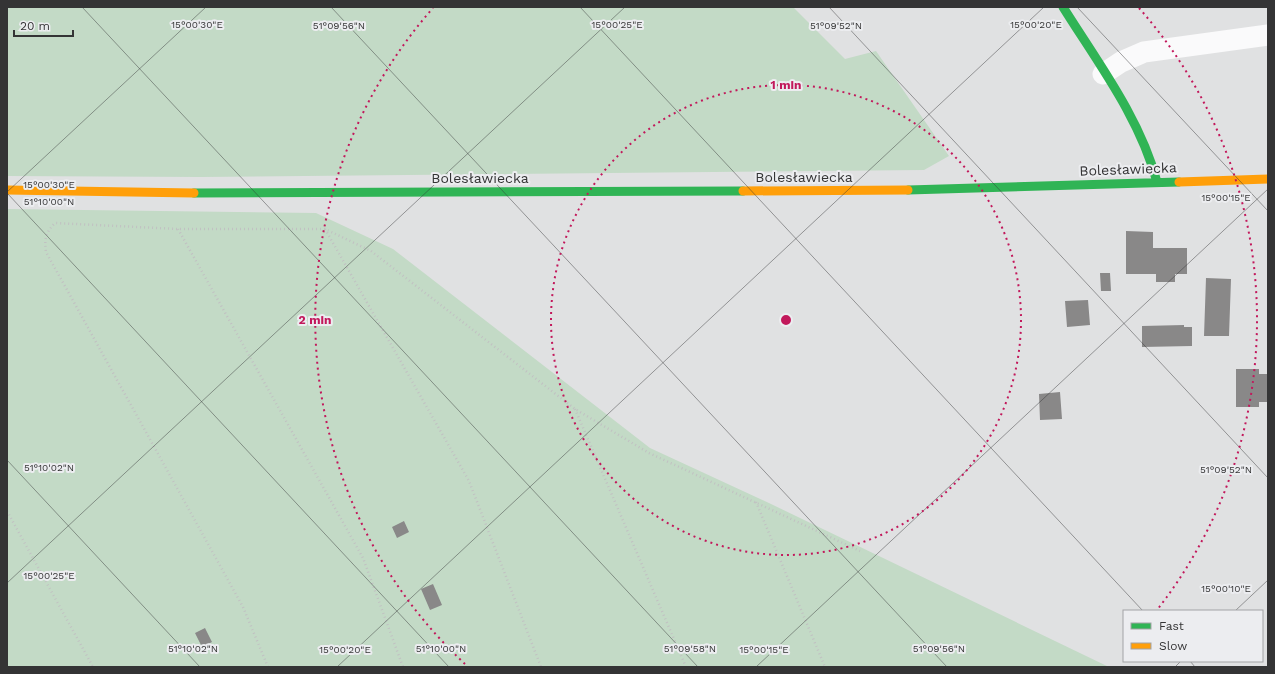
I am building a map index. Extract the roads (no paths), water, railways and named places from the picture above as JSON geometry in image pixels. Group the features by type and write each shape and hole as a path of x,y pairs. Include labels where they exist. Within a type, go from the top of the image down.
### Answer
{"street":[{"path":"1063,7 1132,120 1151,160 1158,182"},
{"path":"1104,74 1121,62 1144,52 1268,35"},
{"name":"Bolesławiecka","path":"7,190 157,193 858,191 1268,179"}]}
